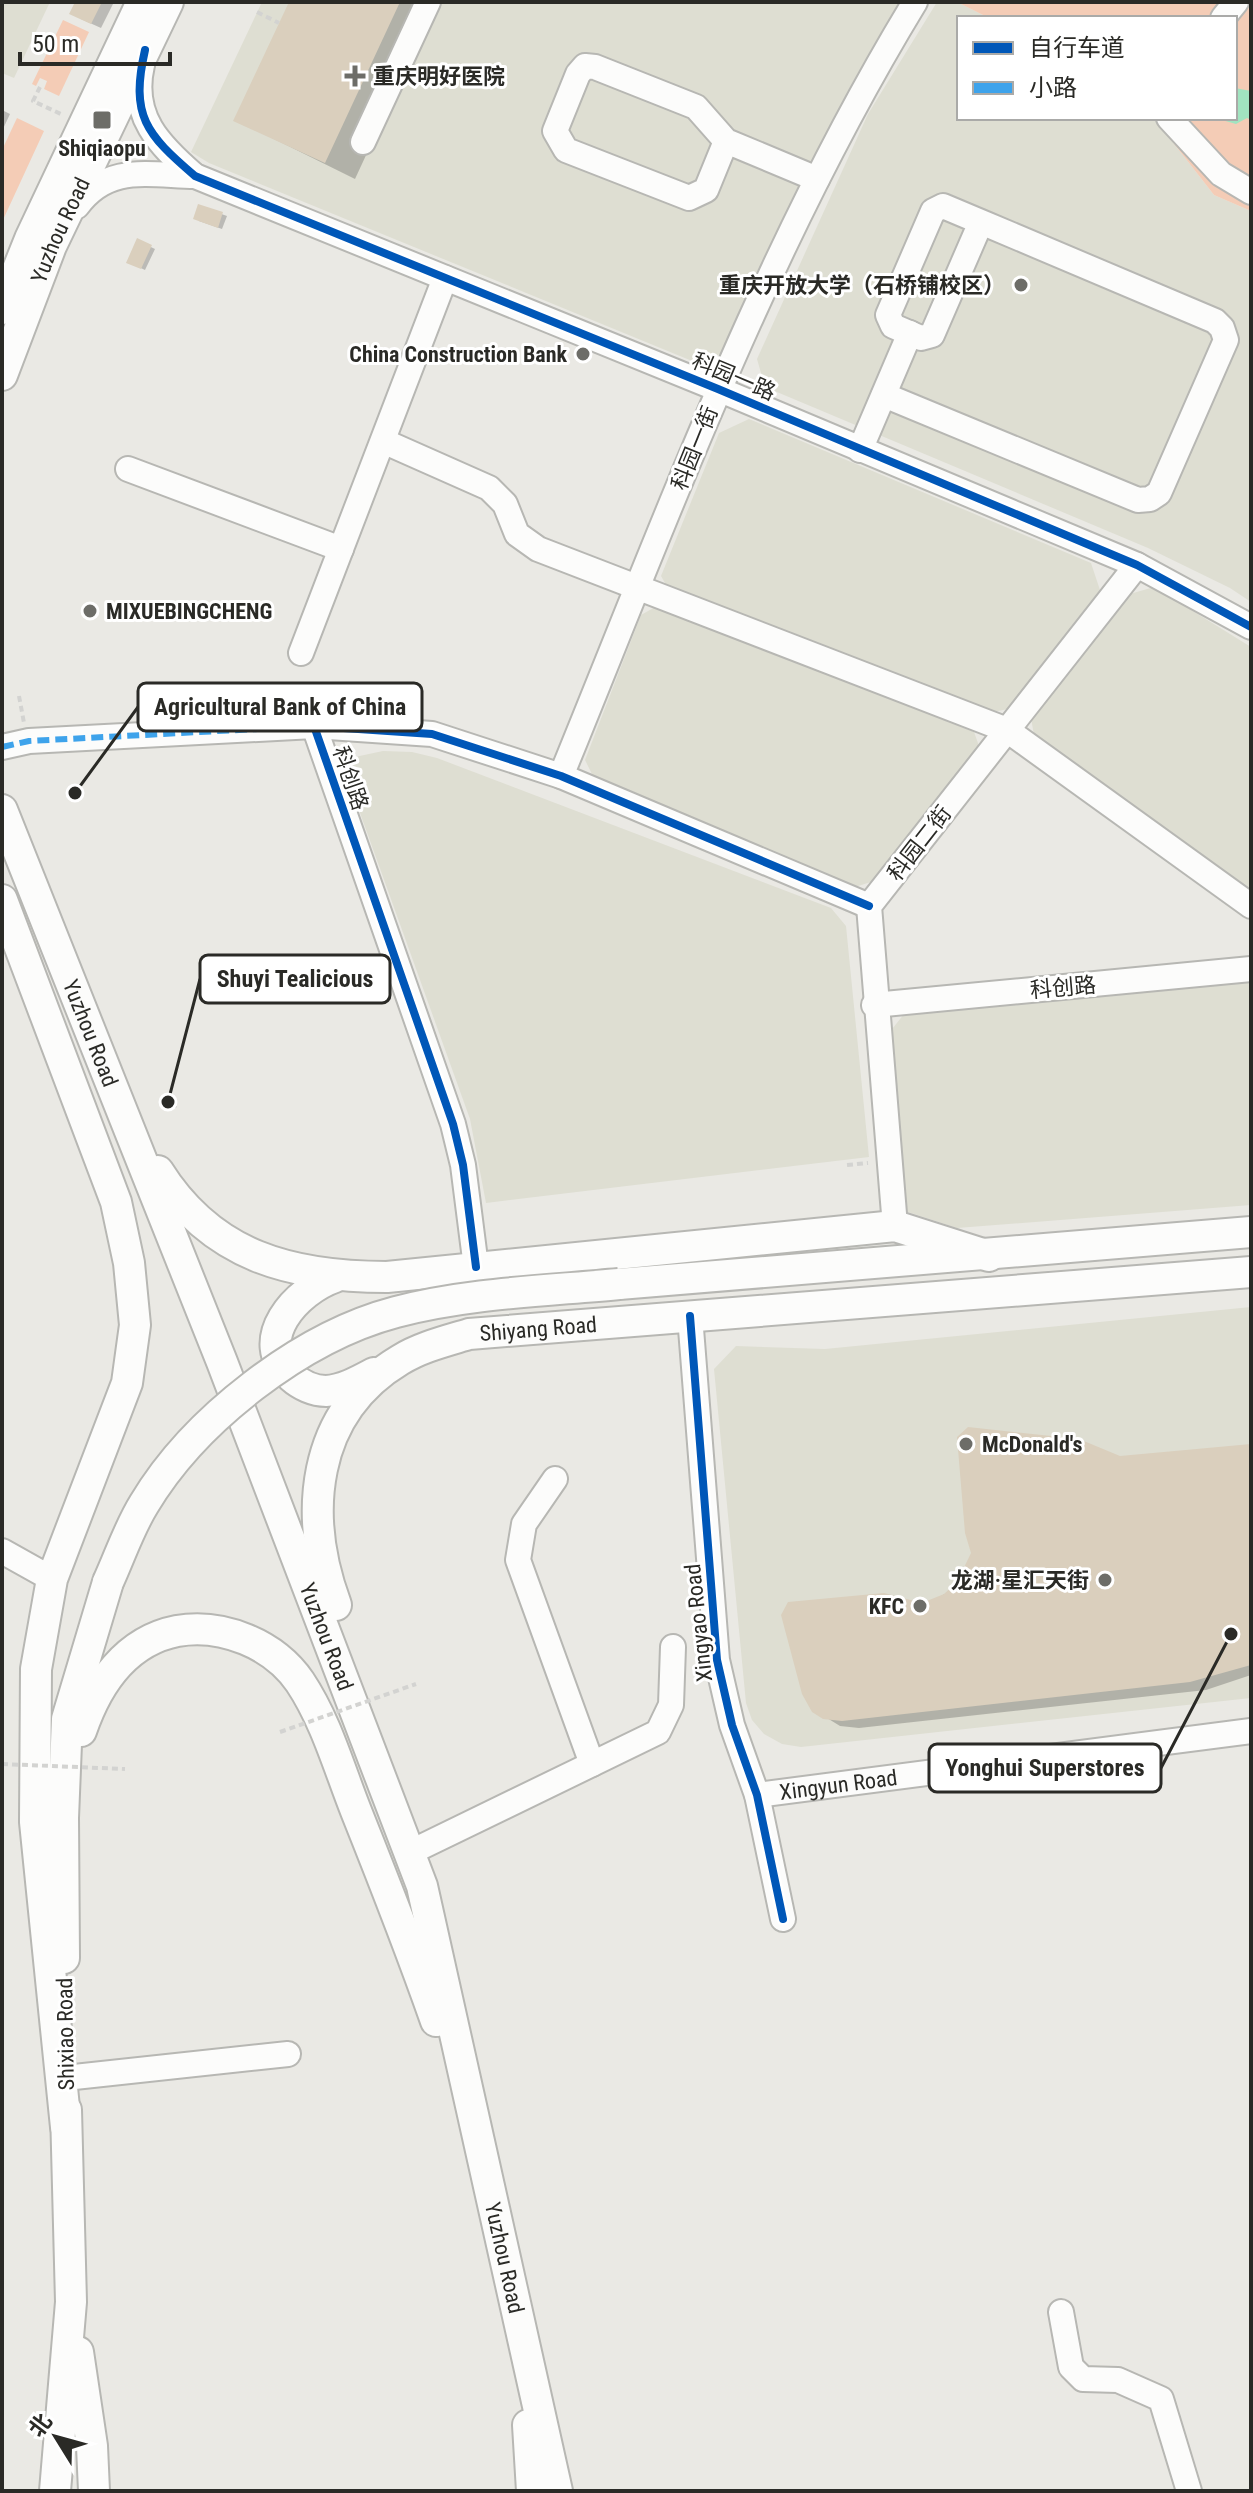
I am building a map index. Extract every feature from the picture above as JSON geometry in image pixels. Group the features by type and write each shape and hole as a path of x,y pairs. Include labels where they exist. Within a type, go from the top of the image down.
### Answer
{"main road":[{"name":"Yuzhou Road","path":"2,309 30,239 142,2"},
{"name":"Yuzhou Road","path":"2,375 51,246 168,2"},
{"name":"Yuzhou Road","path":"2,810 222,1362 422,1886 521,2318 557,2491"},
{"name":"Yuzhou Road","path":"2,900 116,1202 129,1263 135,1325 127,1383 52,1579 36,1669 35,1822 66,2127"},
{"path":"127,1122 172,1194 211,1232 252,1256 294,1270 335,1277 387,1277 895,1226 989,1256 1251,1232"},
{"name":"Shixiao Road","path":"55,2491 71,2302 63,1818 67,1719 108,1582 144,1504 190,1443 256,1385 325,1339 395,1312 455,1301 619,1284 989,1256"},
{"name":"Shiyang Road","path":"422,1886 393,1758 324,1574 315,1518 324,1460 336,1429 351,1403 401,1359 469,1334 1251,1272"},
{"path":"335,1277 313,1285 301,1294 283,1319 276,1348 288,1375 313,1389 340,1389 401,1359"},
{"path":"63,1818 82,1729 95,1695 115,1666 138,1646 165,1634 195,1628 251,1641 277,1657 300,1682 328,1736 391,1894 484,2155"},
{"path":"71,2302 73,2491"},
{"path":"71,2302 92,2446 94,2491"},
{"path":"521,2318 532,2491"}],"street":[{"path":"363,142 428,2"},
{"name":"科园一街","path":"561,776 718,389 847,115 915,2"},
{"path":"145,50 137,86 141,110 162,148 195,176"},
{"path":"726,141 706,190 689,198 566,150 555,131 578,74 585,66 595,67 696,107 726,141 817,179"},
{"path":"1171,120 1221,174 1251,192"},
{"path":"51,246 91,188 107,178 132,174 195,176"},
{"name":"科园一路","path":"195,176 718,389 1137,565 1251,627"},
{"path":"884,395 1138,500 1150,499 1159,493 1226,340 1222,328 1215,321 981,222 943,206 933,211 888,315 893,326 921,338 932,335 981,222"},
{"path":"301,653 445,278"},
{"path":"860,450 910,333"},
{"path":"383,441 489,488 505,504 517,534 538,549 1007,730 1251,906"},
{"path":"128,469 341,549"},
{"name":"科园二街","path":"869,906 1137,565"},
{"path":"2,747 29,741 314,726"},
{"name":"科创路","path":"476,1267 463,1165 453,1124 314,726 432,734 561,776 869,906"},
{"path":"869,906 874,1005 895,1226"},
{"name":"科创路","path":"874,1005 1251,969"},
{"name":"Xingyao Road","path":"690,1316 717,1660 732,1725 757,1795 783,1919"},
{"path":"555,1479 524,1524 518,1560 592,1764"},
{"path":"2,1551 52,1579"},
{"path":"413,1851 658,1732 671,1705 673,1647"},
{"name":"Xingyun Road","path":"757,1795 1251,1731"},
{"path":"65,2078 288,2054"},
{"path":"1061,2312 1071,2367 1083,2379 1118,2380 1161,2399 1189,2491"}],"path":[{"path":"257,12 279,23"},
{"path":"40,87 33,101 63,115"},
{"path":"19,696 21,714"},
{"path":"280,1732 416,1684"},
{"path":"2,1764 125,1769"}],"shaded area":[{"path":"2,2 50,2 14,78 2,73"},
{"path":"262,2 905,2 728,351 697,363 209,163 191,152"},
{"name":"重庆开放大学（石桥铺校区）","path":"937,2 957,2 985,16 957,16 957,120 1156,120 1214,195 1251,211 1251,602 1230,588 1148,548 765,387 757,359 868,114"},
{"path":"957,2 1251,2 1251,211 1214,195 1156,120 1237,120 1237,16 985,16"},
{"path":"63,20 89,32 59,96 44,89 47,81 40,78 36,86 32,84"},
{"path":"1237,88 1251,91 1251,120 1247,118 1236,124 1222,120 1237,120"},
{"path":"17,118 44,131 2,222 2,150"},
{"path":"749,419 1091,563 1100,590 1008,709 988,713 669,590 661,576 719,433"},
{"path":"1154,587 1251,647 1251,897 1034,735 1031,718 1130,594"},
{"path":"657,606 974,732 979,746 874,881 855,887 593,776 585,760 641,615"},
{"path":"383,751 412,752 437,758 831,908 846,926 869,1157 486,1203 470,1119 341,760"},
{"path":"1251,982 1251,1205 957,1228 905,1211 889,1033 904,1014"},
{"name":"龙湖·星汇天街","path":"1251,1307 1251,1698 801,1747 782,1744 764,1734 752,1720 746,1703 714,1369 736,1346 825,1349"}],"building":[{"path":"75,2 102,2 91,24 69,14"},
{"path":"289,2 400,2 325,163 233,121"},
{"path":"198,204 223,212 218,228 193,219"},
{"path":"137,238 152,245 141,269 126,263"},
{"path":"171,1095 174,1105 164,1109 161,1099"},
{"name":"龙湖·星汇天街","path":"968,1427 1079,1439 1120,1456 1251,1444 1251,1665 1190,1682 842,1721 823,1719 812,1712 802,1694 781,1615 788,1602 884,1593 922,1603 944,1594 957,1582 971,1553 965,1533 957,1437"}],"marked path":[{"path":"2,747 29,741 314,726"}],"cycle path":[{"path":"145,50 140,92 146,122 164,148 195,176 718,389 1137,565 1251,627"},
{"path":"476,1267 463,1165 453,1124 314,726 432,734 561,776 869,906"},
{"path":"690,1316 717,1660 732,1725 757,1795 783,1919"}],"place":[{"name":"重庆明好医院","path":"355,76"},
{"name":"Shiqiaopu","path":"102,120"},
{"name":"重庆开放大学（石桥铺校区）","path":"1021,285"},
{"name":"China Construction Bank","path":"583,354"},
{"name":"MIXUEBINGCHENG","path":"90,611"},
{"name":"Agricultural Bank of China","path":"75,793"},
{"name":"Shuyi Tealicious","path":"168,1102"},
{"name":"McDonald's","path":"966,1444"},
{"name":"龙湖·星汇天街","path":"1105,1580"},
{"name":"KFC","path":"920,1606"},
{"name":"Yonghui Superstores","path":"1231,1634"}]}
